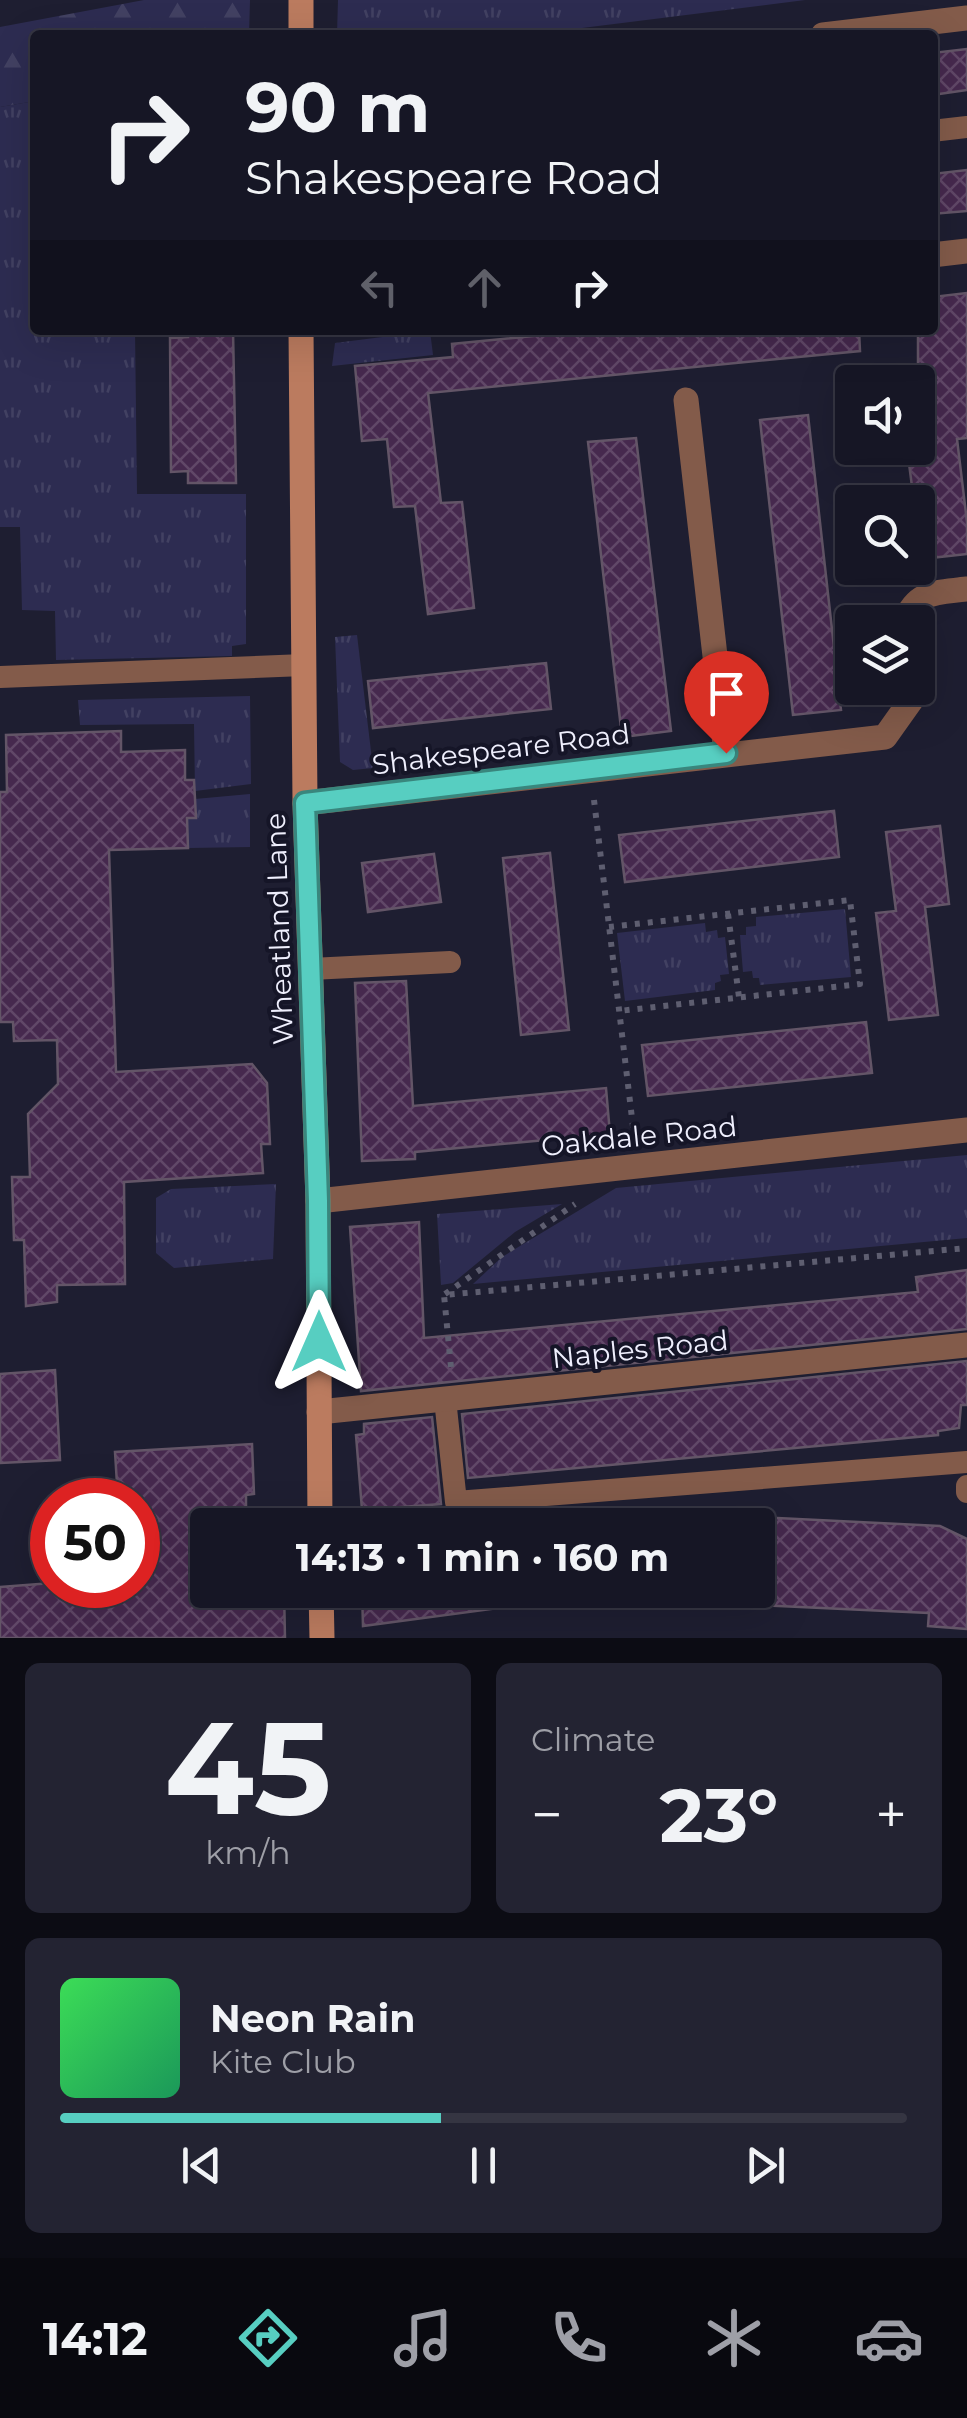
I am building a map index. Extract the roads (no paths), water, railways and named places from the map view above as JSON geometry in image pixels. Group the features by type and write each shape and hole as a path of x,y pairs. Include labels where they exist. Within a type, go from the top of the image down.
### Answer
{"main road":[{"path":"301,0 301,30"},
{"name":"Wheatland Lane","path":"301,335 305,803 318,1201 320,1508"},
{"path":"321,1608 322,1638"}],"street":[{"path":"865,30 967,18"},
{"path":"938,253 967,251"},
{"path":"686,400 726,753"},
{"path":"914,605 923,595 967,589"},
{"name":"Shakespeare Road","path":"305,803 884,737 907,705"},
{"name":"Oakdale Road","path":"318,1201 967,1130"},
{"name":"Naples Road","path":"320,1412 967,1346"}],"lane":[{"path":"938,130 967,127"},
{"path":"0,677 304,665"},
{"path":"310,969 450,962"},
{"path":"449,1399 456,1502 967,1462"}]}
